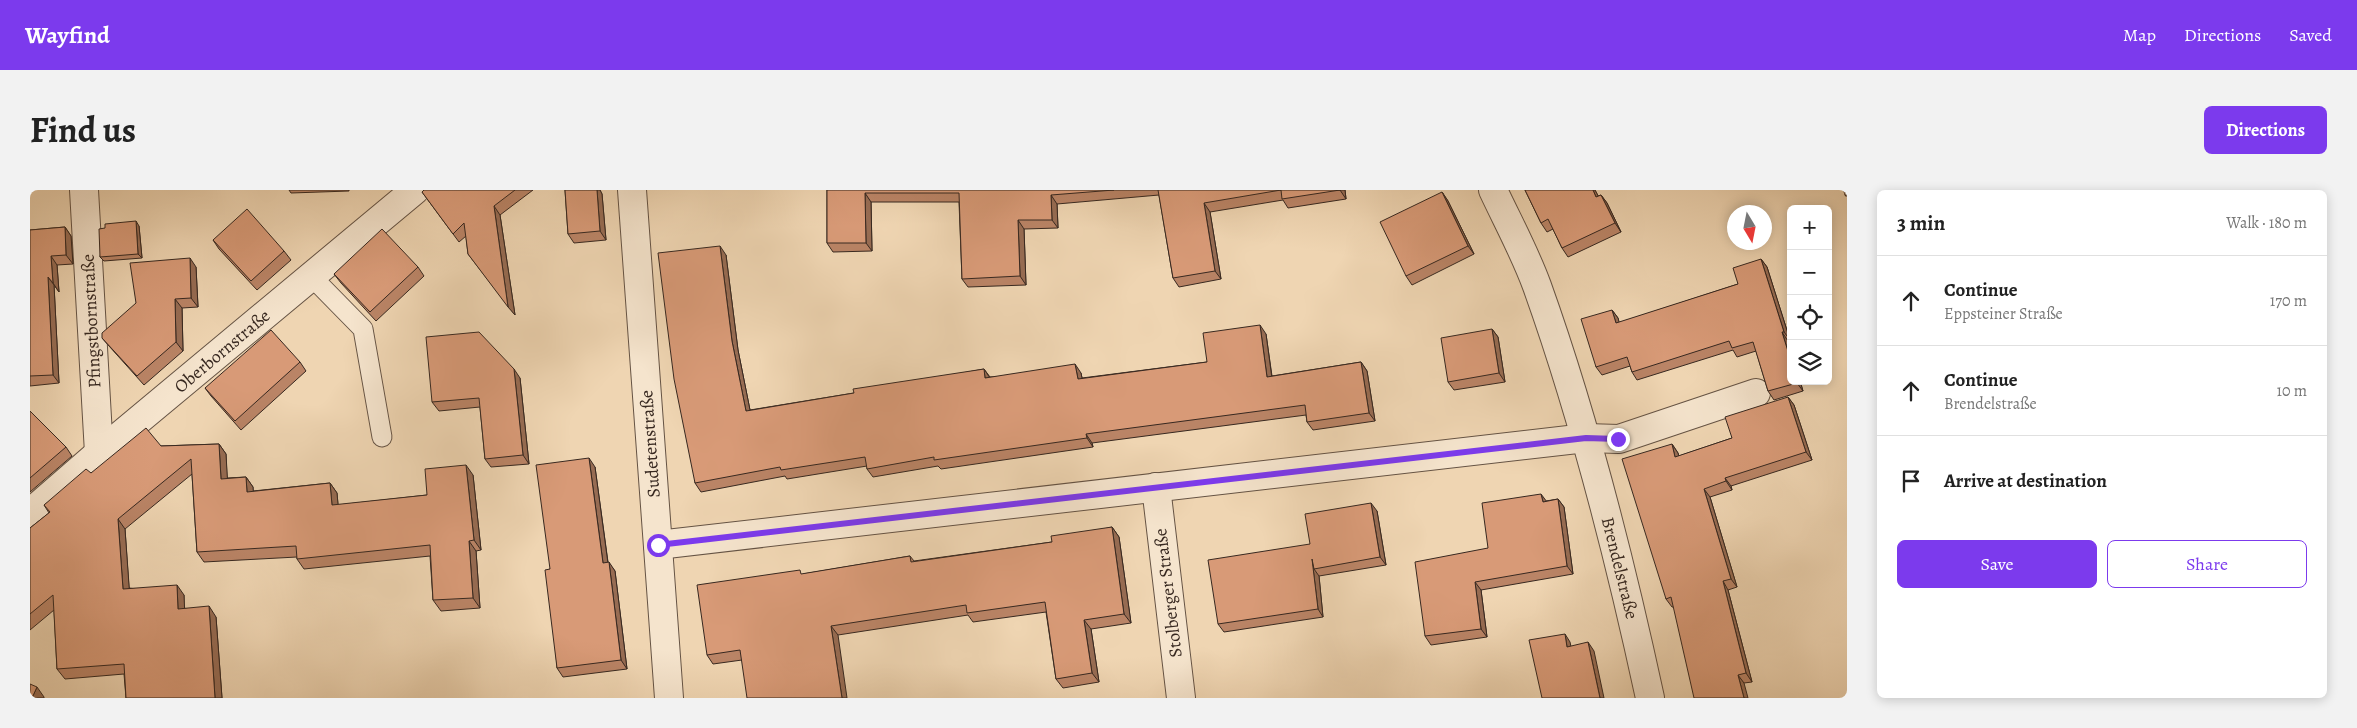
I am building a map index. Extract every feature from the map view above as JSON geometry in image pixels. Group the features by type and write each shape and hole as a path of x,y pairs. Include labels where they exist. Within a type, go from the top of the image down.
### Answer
{"street":[{"name":"Pfingstbornstraße","path":"84,190 99,453"},
{"name":"Oberbornstraße","path":"30,513 99,453 415,190"},
{"name":"Sudetenstraße","path":"632,190 669,698"},
{"name":"Brendelstraße","path":"1493,190 1537,285 1586,438 1631,609 1650,698"},
{"path":"658,545 1586,438 1618,439 1756,393"},
{"name":"Stolberger Straße","path":"1156,487 1181,698"}],"lane":[{"path":"312,276 363,329 382,437"}],"building":[{"path":"424,190 515,190 494,206 508,307 468,254 464,223 453,234 422,192"},
{"path":"565,190 597,190 600,231 568,234"},
{"path":"827,190 1114,190 1051,195 1052,220 1018,220 1020,276 962,279 959,193 865,193 866,243 827,243"},
{"path":"1158,190 1281,190 1204,203 1215,271 1173,278"},
{"path":"1281,190 1340,190 1282,199"},
{"path":"1525,190 1593,190 1596,197 1601,195 1615,223 1562,248 1548,219 1541,223"},
{"path":"1442,192 1468,246 1406,276 1380,222"},
{"path":"247,209 284,251 251,281 213,240"},
{"path":"136,221 138,254 100,257 99,229 105,228 105,224"},
{"path":"65,227 66,255 51,256 53,283 48,277 53,375 30,376 30,230"},
{"path":"382,229 418,267 370,312 334,274"},
{"path":"720,246 732,341 746,411 854,393 853,389 984,369 985,378 1075,364 1078,379 1207,362 1203,333 1260,325 1267,377 1361,362 1369,413 1307,422 1305,405 1086,434 1087,438 934,460 934,457 867,469 865,457 781,470 780,467 695,483 674,379 658,253"},
{"path":"190,258 191,298 175,299 176,342 137,376 102,338 102,333 136,303 130,263"},
{"path":"1761,259 1784,332 1782,332 1787,348 1787,385 1790,385 1768,391 1753,342 1732,348 1729,341 1632,372 1627,357 1596,367 1581,319 1612,310 1616,323 1738,284 1733,268"},
{"path":"1492,329 1499,373 1448,382 1441,338"},
{"path":"271,330 300,362 235,421 205,388"},
{"path":"479,332 514,369 523,455 485,459 479,398 432,402 426,337"},
{"path":"1788,397 1806,452 1725,478 1726,481 1704,489 1731,579 1723,581 1746,673 1738,675 1744,698 1694,698 1671,597 1666,599 1622,459 1672,444 1675,457 1732,438 1725,417"},
{"path":"30,411 66,447 30,478"},
{"path":"146,428 161,446 219,444 221,479 246,477 247,492 330,483 332,505 427,495 425,469 466,465 474,540 469,541 473,598 433,600 430,545 297,559 296,546 197,552 191,459 118,519 123,589 177,585 178,609 209,606 215,698 126,698 124,664 57,669 53,595 30,614 30,528 50,512 44,505 86,469 91,473"},
{"path":"589,458 603,563 609,562 621,660 557,668 545,570 550,569 536,465"},
{"path":"1541,494 1543,502 1558,499 1567,566 1475,582 1481,629 1425,636 1415,562 1488,548 1482,503"},
{"path":"1371,503 1380,557 1314,569 1312,559 1318,609 1218,624 1208,560 1310,544 1305,514"},
{"path":"1112,527 1124,614 1084,620 1092,673 1056,679 1045,602 967,613 966,605 831,626 842,698 747,698 740,650 707,655 697,585 800,570 801,574 910,556 911,562 1052,542 1051,536"},
{"path":"1565,634 1567,647 1588,642 1600,698 1542,698 1529,640"},
{"path":"30,684 37,687 32,698 30,698"}],"railway":[{"path":"1846,190 1847,194"}],"route":[{"path":"658,545 1586,438 1618,439"}]}
